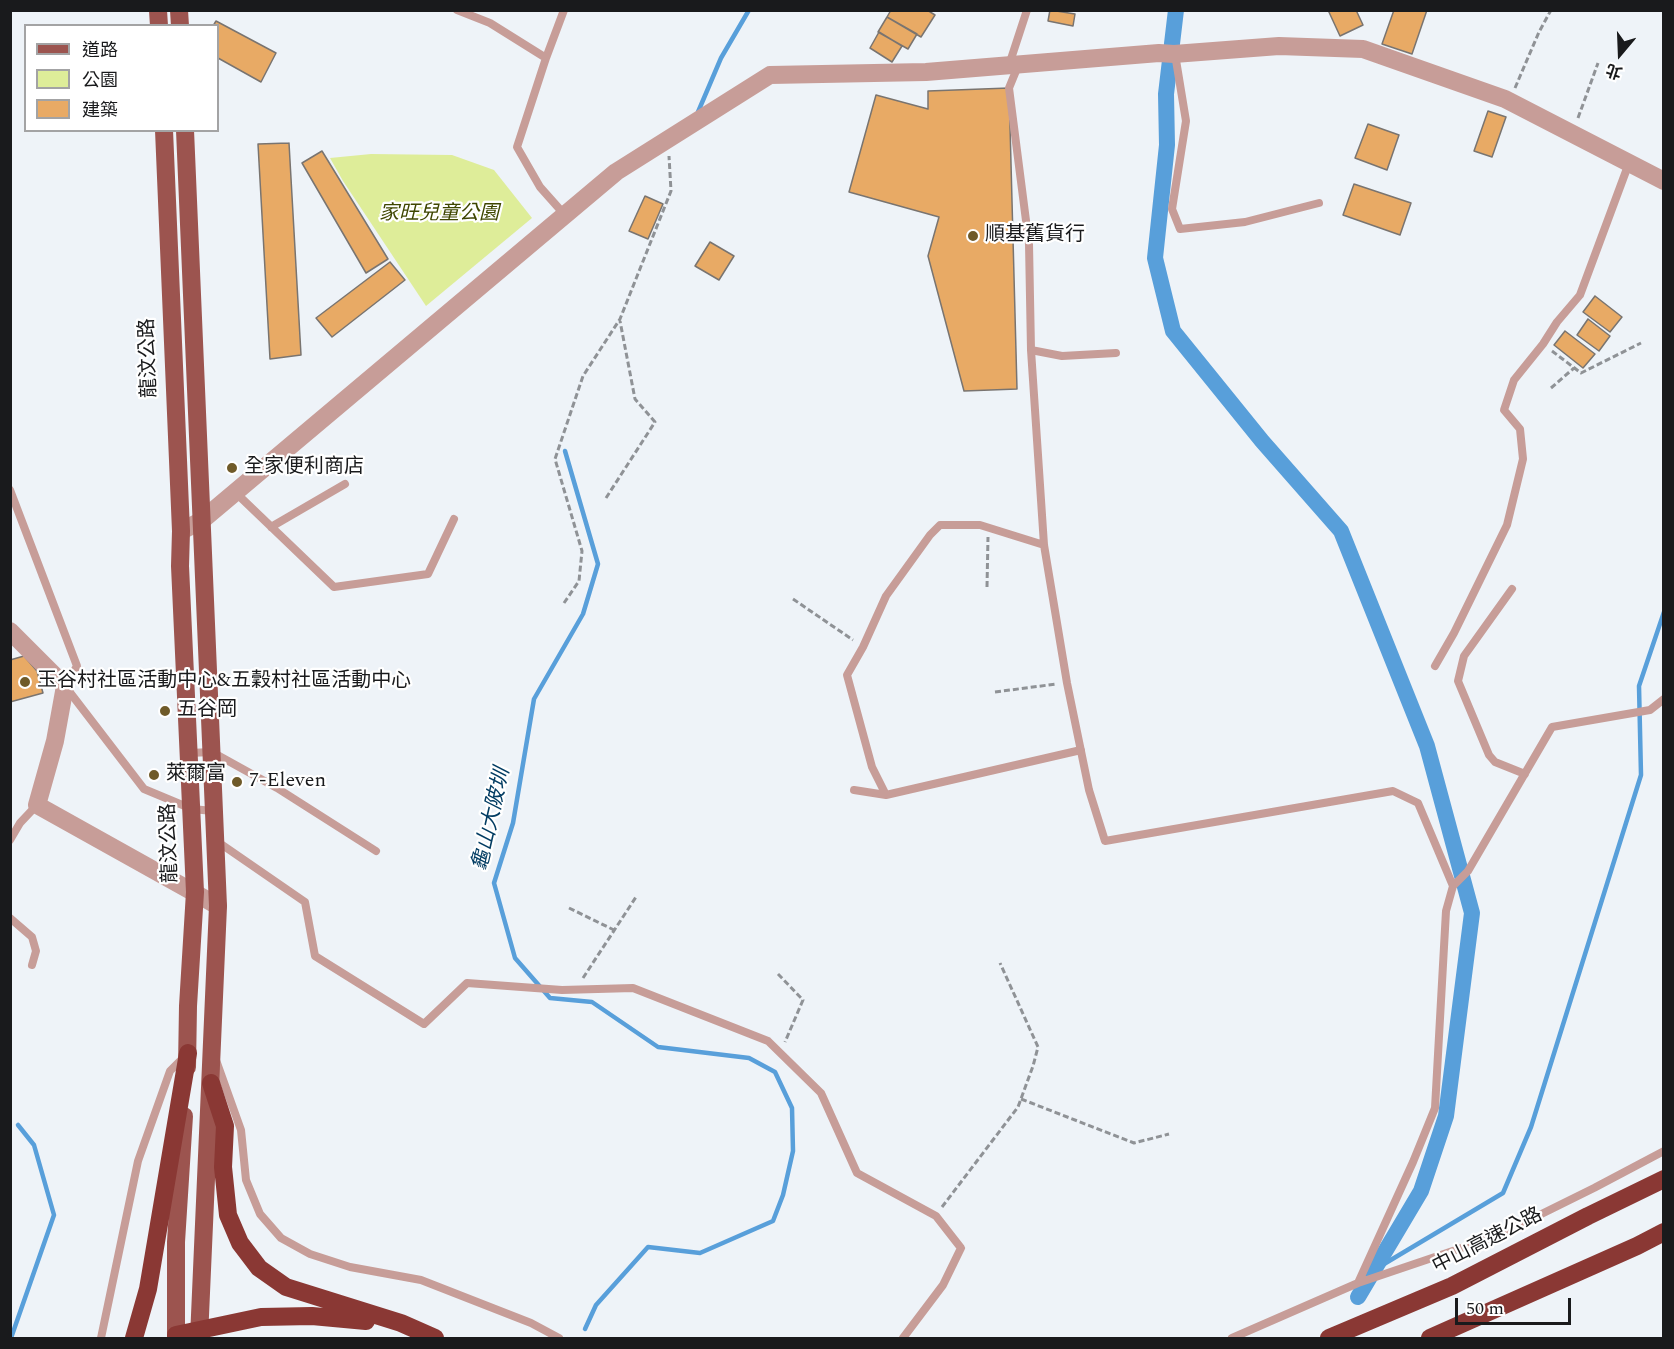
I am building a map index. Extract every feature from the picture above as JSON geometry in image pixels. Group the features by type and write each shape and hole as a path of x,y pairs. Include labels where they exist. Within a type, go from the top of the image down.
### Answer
{"highway":[{"path":"134,1338 147,1289 188,1053"},
{"path":"211,1083 225,1126 223,1167 228,1215 240,1243 259,1268 286,1287 401,1323 435,1338"},
{"name":"中山高速公路","path":"1329,1338 1452,1286 1664,1179"},
{"path":"1430,1338 1627,1251 1664,1232"},
{"path":"176,1337 199,1335 261,1317 312,1316 401,1323"}],"main road":[{"name":"龍汶公路","path":"164,132 195,892 176,1242 176,1337"},
{"path":"185,132 218,906 199,1335"},
{"path":"188,1006 214,1009"}],"street":[{"path":"181,531 201,521 616,172 770,75 915,73 1279,46 1362,49 1509,101 1664,182"},
{"path":"10,631 65,686 55,741 38,804 218,906"}],"lane":[{"path":"457,10 490,23 546,58"},
{"path":"564,10 517,147 540,187 565,215"},
{"path":"1027,10 1009,88 1029,244 1031,350 1044,544 1067,682 1089,790 1105,841 1393,791 1418,803 1453,886"},
{"path":"1169,54 1186,121 1172,208 1180,229 1245,222 1319,203"},
{"path":"1435,666 1454,633 1507,525 1523,459 1520,429 1504,410 1514,380 1543,344 1557,322 1581,295 1629,163"},
{"path":"1031,350 1062,356 1116,352"},
{"path":"271,527 345,484"},
{"path":"10,490 77,666 65,686 144,789 192,809 213,811"},
{"path":"234,492 334,587 428,574 454,519"},
{"path":"886,795 873,767 847,675 864,647 886,596 930,535 940,525 980,525 1044,544"},
{"path":"1512,589 1464,656 1458,681 1489,755 1495,762 1525,774"},
{"path":"1359,1283 1435,1108 1446,911 1453,886 1468,871 1552,728 1650,710 1664,699"},
{"path":"854,789 886,795 1081,750"},
{"path":"189,753 212,752 277,788 376,851"},
{"path":"10,840 20,823 38,804"},
{"path":"214,839 305,902 315,957 424,1024 467,983 575,990 633,988 768,1041 821,1093 856,1173 936,1216 961,1248 943,1285 903,1338"},
{"path":"10,918 32,937 36,951 32,965"},
{"path":"211,1044 241,1130 246,1180 260,1214 281,1238 310,1254 340,1263 421,1280 531,1323 559,1338"},
{"path":"101,1338 138,1161 170,1071 188,1053"},
{"path":"1232,1338 1359,1283 1497,1236 1664,1151"}],"path":[{"path":"1509,101 1551,10"},
{"path":"1572,134 1598,63"},
{"path":"564,603 579,581 582,551 555,459 583,376 620,319 671,191 668,140"},
{"path":"606,498 655,422 635,399 620,319"},
{"path":"1543,344 1581,373 1641,343"},
{"path":"1551,388 1575,368"},
{"path":"987,587 988,528"},
{"path":"793,599 864,647"},
{"path":"995,692 1067,682"},
{"path":"575,990 636,897"},
{"path":"569,908 614,930"},
{"path":"936,1216 1018,1107 1038,1047 1000,963"},
{"path":"778,974 803,1000 780,1053"},
{"path":"1021,1099 1134,1143 1169,1134"}],"green space":[{"name":"家旺兒童公園","path":"371,154 452,155 494,170 532,218 426,306 330,158"}],"building":[{"path":"891,10 927,10 935,15 921,37 887,17"},
{"path":"1050,10 1075,14 1073,26 1048,21"},
{"path":"1328,10 1356,10 1363,25 1340,36"},
{"path":"1394,10 1427,10 1412,54 1382,44"},
{"path":"887,17 917,34 908,49 878,32"},
{"path":"216,21 276,53 261,82 219,59 219,24 214,24"},
{"path":"879,32 902,46 892,62 870,48"},
{"name":"順基舊貨行","path":"1009,88 1017,389 964,391 928,256 939,217 849,192 876,95 928,109 928,91"},
{"path":"1488,111 1506,117 1492,157 1474,151"},
{"path":"1368,124 1399,135 1387,170 1355,158"},
{"path":"289,143 301,355 270,359 258,144"},
{"path":"322,151 388,259 366,273 302,163"},
{"path":"1354,184 1411,203 1400,235 1343,215"},
{"path":"645,196 663,204 648,239 629,231"},
{"path":"710,242 734,256 719,280 695,266"},
{"path":"390,262 405,280 332,337 316,318"},
{"path":"1595,296 1622,317 1610,332 1583,312"},
{"path":"1588,319 1610,336 1599,351 1577,335"},
{"path":"1565,331 1595,354 1583,368 1554,345"},
{"name":"玉谷村社區活動中心&五穀村社區活動中心","path":"24,656 37,671 43,693 10,702 10,660"}],"waterway":[{"name":"龜山大陂圳","path":"698,112 721,58 749,10"},
{"path":"1176,10 1166,94 1167,145 1155,258 1173,331 1262,441 1341,531 1427,746 1472,913 1446,1116 1421,1191 1358,1297"},
{"name":"龜山大陂圳","path":"565,451 598,564 583,614 534,699 513,823 494,883 515,958 550,998 592,1002 658,1047 749,1058 775,1072 792,1108 793,1151 783,1195 773,1221 700,1253 648,1247 596,1305 585,1329"},
{"path":"1374,1270 1503,1193 1531,1127 1641,775 1639,686 1664,612"},
{"path":"11,1338 54,1215 34,1145 18,1125"}],"place":[{"name":"順基舊貨行","path":"973,236"},
{"name":"全家便利商店","path":"232,468"},
{"name":"玉谷村社區活動中心&五穀村社區活動中心","path":"25,682"},
{"name":"五谷岡","path":"165,711"},
{"name":"萊爾富","path":"154,775"},
{"name":"7-Eleven","path":"237,782"}]}
